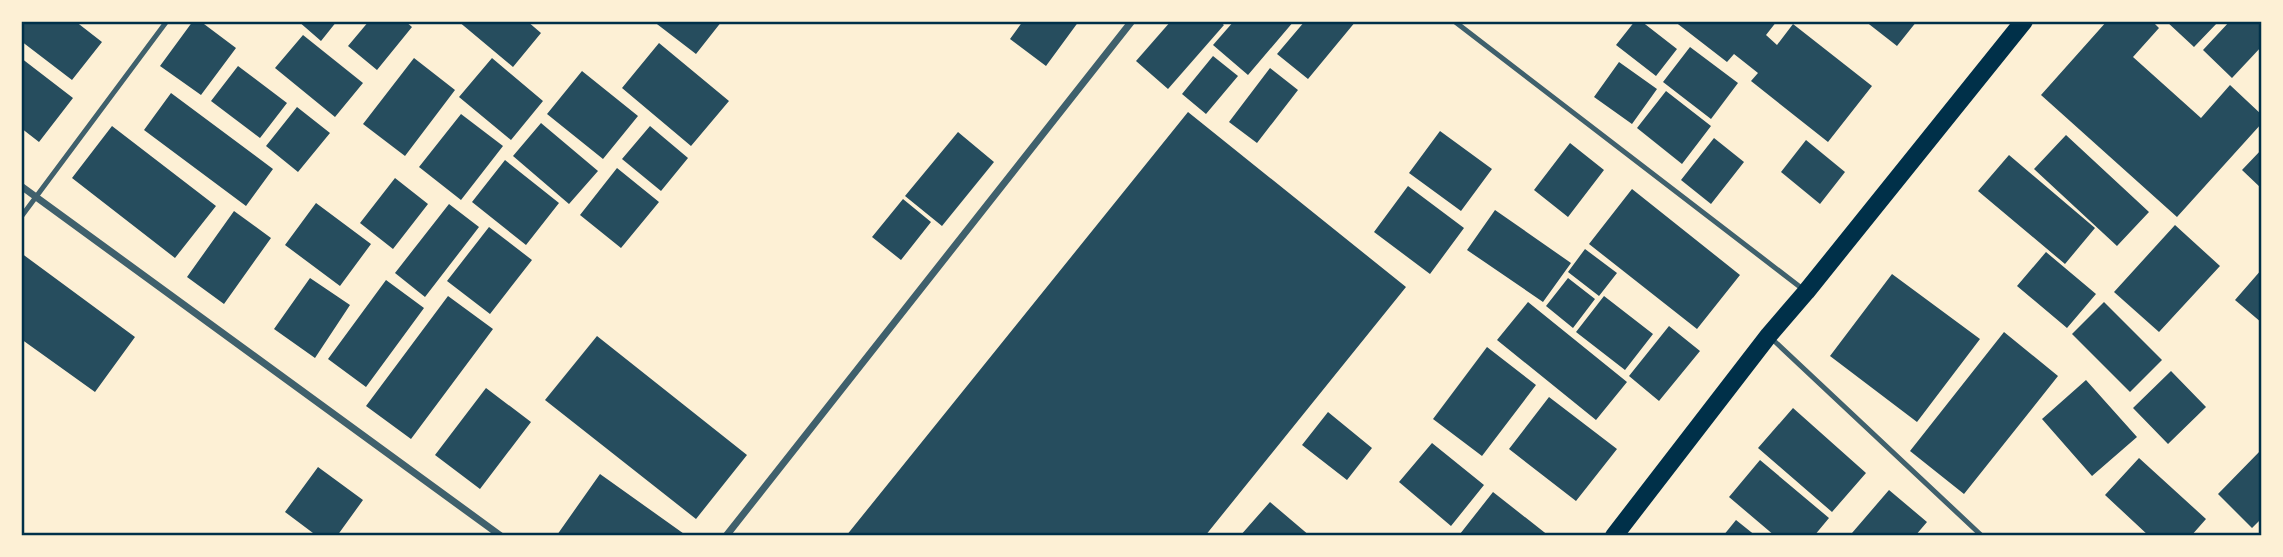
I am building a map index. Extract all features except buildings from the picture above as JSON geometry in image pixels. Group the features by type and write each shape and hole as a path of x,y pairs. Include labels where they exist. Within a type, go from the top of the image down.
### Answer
{"main road":[{"path":"1614,536 1769,335 2024,21"}],"street":[{"path":"726,536 1132,21"},
{"path":"21,186 501,536"}],"lane":[{"path":"21,217 167,21"},
{"path":"1454,21 1806,292"},
{"path":"1769,335 1982,536"}]}
